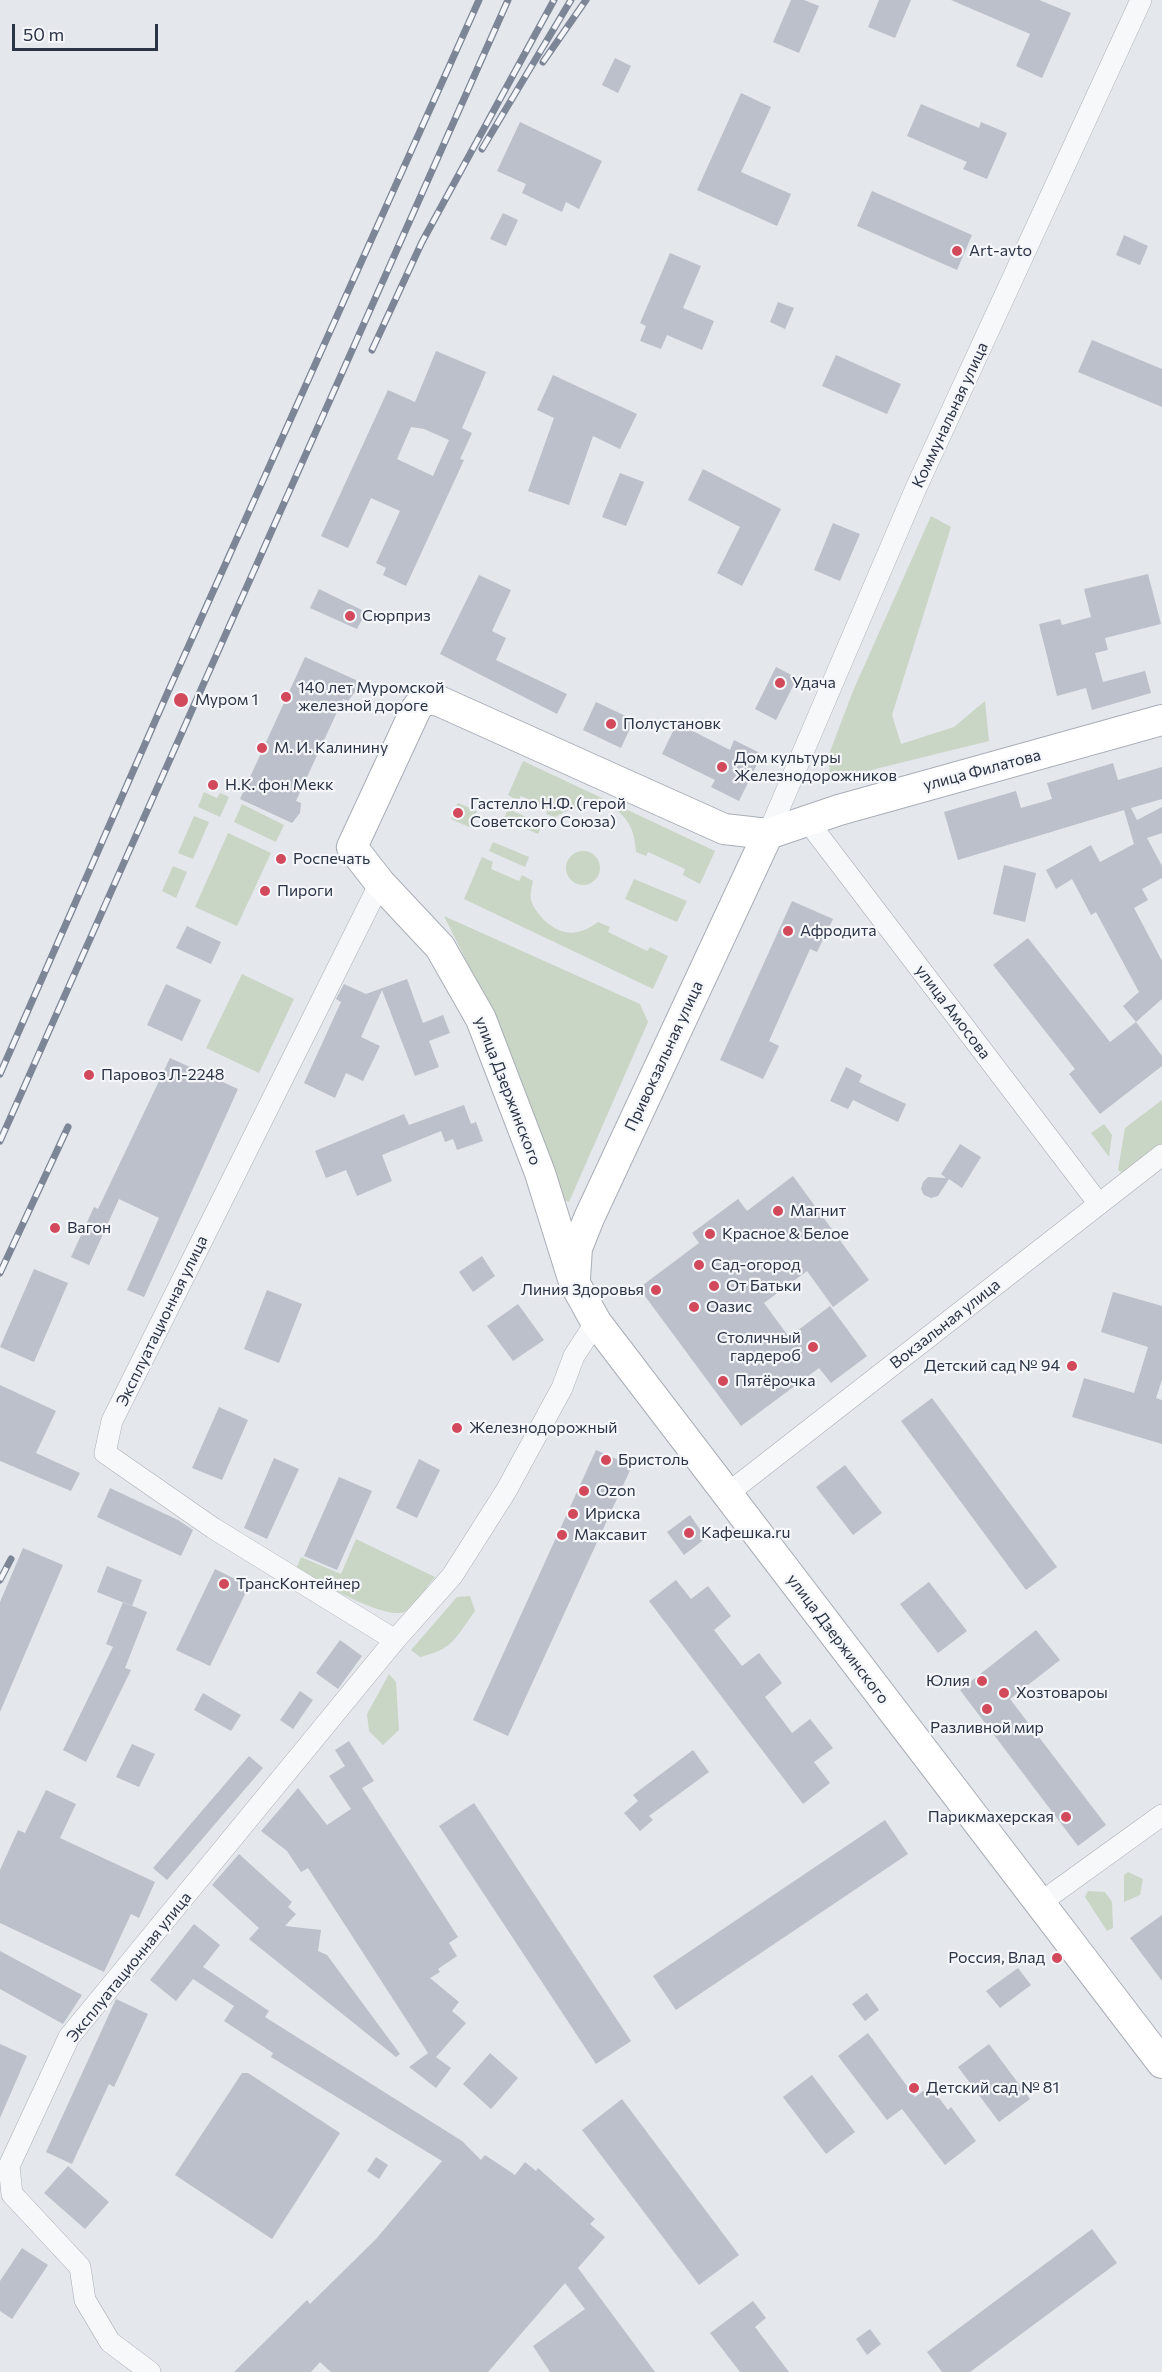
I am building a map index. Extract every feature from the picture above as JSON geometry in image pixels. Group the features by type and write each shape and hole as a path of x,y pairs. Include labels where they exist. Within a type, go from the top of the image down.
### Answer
{"street":[{"name":"Коммунальная улица","path":"768,834 916,488 1141,0"},
{"name":"улица Дзержинского","path":"768,834 724,830 439,701 424,699 416,708 352,848 380,883 440,947 481,1019 547,1196 574,1282 596,1322 1162,2063"},
{"name":"улица Филатова","path":"768,834 806,819 1162,720"},
{"name":"улица Амосова","path":"806,819 1099,1204"},
{"name":"Привокзальная улица","path":"574,1282 578,1248 589,1218 768,834"},
{"name":"Эксплуатационная улица","path":"380,883 112,1421 105,1453 213,1528 395,1640"},
{"name":"Вокзальная улица","path":"727,1494 1162,1155"},
{"path":"547,1196 567,1213 589,1218"},
{"name":"Эксплуатационная улица","path":"150,2372 110,2342 85,2300 80,2267 12,2194 9,2166 69,2037 395,1640 452,1576 506,1491 562,1388 574,1356 596,1322"},
{"path":"1040,1903 1162,1815"}],"green space":[{"path":"931,516 951,527 892,715 901,744 954,727 985,701 989,741 851,775 830,773 828,757 853,691"},
{"path":"523,761 715,851 700,884 683,875 685,869 648,852 646,856 636,852 634,835 628,822 620,813 609,807 584,806 555,817 546,814 548,809 521,796 518,801 508,795"},
{"path":"204,792 217,798 220,793 229,797 220,817 198,807"},
{"path":"458,803 477,811 469,827 451,819"},
{"path":"242,804 284,825 276,842 234,822"},
{"path":"508,809 543,824 538,834 504,819"},
{"path":"194,816 209,822 193,859 178,853"},
{"path":"228,833 271,853 237,926 195,907"},
{"path":"493,842 529,857 525,867 489,851"},
{"path":"583,851 595,856 600,868 595,880 583,885 571,880 566,868 571,856"},
{"path":"482,857 493,862 491,869 519,881 522,875 533,881 531,898 533,906 551,926 571,933 584,930 598,922 610,927 608,932 647,951 650,947 668,956 653,989 464,899"},
{"path":"173,866 187,872 176,898 162,891"},
{"path":"634,879 687,901 677,922 625,899"},
{"path":"444,916 640,1004 648,1022 569,1202 561,1199 526,1092 506,1041"},
{"path":"242,974 294,999 259,1073 206,1048"},
{"path":"1162,1100 1162,1144 1124,1174 1118,1170 1125,1128"},
{"path":"1104,1124 1112,1135 1109,1157 1091,1133"},
{"path":"356,1539 435,1577 408,1609 394,1613 350,1598 296,1569 301,1557 341,1574"},
{"path":"470,1596 475,1611 453,1641 440,1650 420,1657 411,1650 457,1597"},
{"path":"389,1674 396,1682 399,1730 383,1745 369,1731 367,1714"},
{"path":"1128,1872 1143,1879 1140,1895 1124,1902 1124,1875"},
{"path":"1088,1891 1105,1892 1112,1902 1113,1928 1107,1931 1085,1897"}],"building":[{"path":"791,0 804,0 819,6 799,53 773,42"},
{"path":"879,0 911,0 895,38 868,27"},
{"path":"951,0 1039,0 1071,13 1042,78 1016,66 1030,34"},
{"path":"615,58 631,66 618,93 602,85"},
{"path":"741,93 771,107 741,172 791,194 777,226 697,190"},
{"path":"921,104 979,128 981,122 1007,133 987,179 963,169 967,162 907,136"},
{"path":"520,122 602,161 579,209 566,202 562,212 522,193 526,184 497,171"},
{"path":"872,191 972,235 957,270 857,226"},
{"path":"503,213 518,220 506,246 490,239"},
{"path":"1124,235 1148,246 1140,265 1116,255"},
{"path":"670,253 701,266 683,308 714,321 702,350 667,335 661,349 640,341 646,326 640,323"},
{"path":"778,302 794,308 785,329 770,322"},
{"path":"1092,340 1162,369 1162,407 1078,372"},
{"path":"436,351 486,372 462,428 472,433 460,459 464,460 406,586 383,575 386,568 376,563 400,511 371,498 348,548 321,536 388,390 415,402","holes":["411,427 424,429 449,440 433,476 397,459"]},
{"path":"836,355 901,384 887,414 822,386"},
{"path":"553,375 637,414 620,449 593,436 569,505 528,491 554,418 537,410"},
{"path":"703,469 781,509 742,586 717,573 740,527 688,500"},
{"path":"620,473 644,482 626,526 602,517"},
{"path":"833,523 860,534 840,581 814,570"},
{"path":"1148,574 1161,624 1105,638 1108,650 1095,653 1103,682 1145,671 1151,693 1092,710 1086,688 1057,696 1039,624 1060,619 1062,625 1091,617 1084,589"},
{"path":"479,575 511,590 492,631 506,638 496,660 567,694 557,714 440,654"},
{"path":"319,589 366,612 357,629 310,608"},
{"name":"Муром 1","path":"305,657 356,680 355,692 348,701 343,699 296,801 301,803 300,813 292,823 240,799"},
{"path":"776,667 797,678 776,720 755,709"},
{"path":"596,702 634,720 621,748 583,730"},
{"name":"Дом культуры Железнодорожников","path":"677,723 730,750 734,740 762,754 739,801 711,787 715,780 662,754"},
{"path":"1113,763 1118,780 1162,767 1162,799 1131,808 1137,820 1162,807 1162,833 1147,838 1162,866 1162,878 1142,889 1148,900 1134,908 1162,961 1162,999 1136,1022 1123,1006 1139,992 1096,912 1091,915 1072,879 1056,889 1046,870 1091,845 1100,862 1134,844 1124,810 958,860 944,812 1016,791 1021,808 1052,799 1047,783"},
{"path":"1004,865 1036,873 1025,922 993,914"},
{"path":"792,901 833,919 817,952 810,949 769,1041 779,1046 763,1079 720,1060"},
{"path":"187,926 221,942 211,964 176,948"},
{"path":"1028,938 1110,1042 1136,1022 1162,1056 1162,1066 1100,1114 1069,1074 1075,1069 993,965"},
{"path":"407,979 423,1023 443,1015 450,1033 429,1041 439,1067 415,1076 382,990 361,1037 380,1046 363,1081 346,1073 335,1098 304,1083 341,1002 336,999 344,984 366,994"},
{"path":"166,984 201,1000 182,1041 147,1025"},
{"path":"170,1058 238,1089 144,1297 127,1290 159,1218 119,1199 89,1265 71,1257 94,1207 98,1209"},
{"path":"846,1067 862,1075 859,1082 906,1104 898,1122 853,1100 848,1109 830,1101"},
{"path":"464,1105 471,1124 476,1122 483,1141 457,1150 453,1139 445,1142 441,1131 382,1155 392,1181 357,1196 346,1170 326,1178 315,1151 404,1114 409,1125"},
{"path":"960,1144 981,1157 962,1188 949,1179 938,1196 931,1198 924,1195 921,1189 923,1182 928,1177 946,1178 941,1174"},
{"path":"793,1176 869,1280 833,1307 807,1271 764,1303 789,1337 830,1306 867,1356 831,1383 819,1368 741,1426 639,1288 699,1243 692,1233 738,1199 747,1211"},
{"path":"482,1256 495,1276 473,1292 459,1272"},
{"path":"34,1269 68,1283 34,1362 0,1347"},
{"path":"267,1290 302,1304 279,1363 244,1349"},
{"path":"1113,1292 1162,1306 1162,1380 1156,1398 1162,1400 1162,1444 1072,1417 1084,1378 1134,1393 1148,1347 1101,1332"},
{"path":"518,1304 544,1340 513,1361 487,1326"},
{"path":"0,1385 56,1411 36,1453 80,1473 71,1491 0,1461"},
{"path":"932,1398 1057,1567 1026,1590 901,1421"},
{"path":"219,1407 248,1420 222,1480 192,1468"},
{"path":"596,1450 632,1466 508,1736 473,1720"},
{"path":"274,1458 299,1469 267,1539 244,1528"},
{"path":"419,1459 440,1470 417,1518 396,1508"},
{"path":"845,1465 882,1513 853,1535 816,1487"},
{"path":"339,1477 372,1491 337,1570 304,1556"},
{"path":"110,1488 178,1520 193,1530 181,1556 97,1517"},
{"path":"690,1515 706,1538 684,1555 667,1532"},
{"path":"23,1548 63,1565 0,1712 0,1602"},
{"path":"107,1566 142,1580 132,1606 97,1592"},
{"path":"215,1569 249,1586 210,1666 176,1650"},
{"path":"676,1580 691,1599 708,1586 731,1616 714,1630 742,1666 759,1653 782,1683 765,1697 792,1733 810,1719 833,1748 814,1762 830,1783 803,1804 649,1601"},
{"path":"929,1582 967,1631 938,1653 900,1604"},
{"path":"123,1602 147,1612 125,1668 131,1670 86,1762 63,1750 113,1647 106,1644"},
{"path":"1036,1630 1060,1660 1010,1699 1106,1825 1078,1846 960,1690"},
{"path":"340,1640 362,1656 338,1689 316,1673"},
{"path":"300,1691 313,1700 293,1729 280,1720"},
{"path":"203,1693 241,1715 231,1731 194,1710"},
{"path":"349,1741 374,1781 362,1788 458,1937 449,1943 457,1956 438,1969 440,1972 430,1978 459,2002 452,2011 466,2023 436,2057 451,2068 436,2088 409,2067 428,2053 308,1868 301,1872 287,1851 261,1831 298,1788 327,1825 351,1809 329,1776 345,1766 335,1750"},
{"path":"132,1744 155,1754 139,1787 116,1777"},
{"path":"693,1750 709,1772 649,1816 653,1820 640,1831 624,1813 638,1801 633,1795"},
{"path":"249,1756 263,1768 167,1880 153,1868"},
{"path":"46,1790 76,1804 60,1838 155,1882 139,1918 131,1914 104,1972 0,1923 0,1870 18,1830 25,1833"},
{"path":"474,1803 631,2041 596,2064 439,1826"},
{"path":"885,1820 908,1854 676,2010 653,1976"},
{"path":"239,1854 292,1902 288,1907 296,1914 285,1926 321,1930 318,1951 327,1955 400,2054 396,2057 249,1939 259,1928 212,1885"},
{"path":"1162,1915 1162,1981 1130,1938"},
{"path":"194,1924 220,1945 203,1967 269,2011 265,2017 462,2141 481,2160 485,2155 515,2175 525,2162 536,2171 538,2168 595,2219 590,2224 605,2237 578,2268 655,2372 550,2372 533,2346 585,2309 565,2283 488,2372 331,2372 320,2362 311,2372 234,2372 307,2300 310,2304 376,2239 442,2161 271,2057 273,2053 224,2021 234,2006 193,1979 176,2001 150,1980"},
{"path":"0,1951 82,1995 63,2024 0,1989"},
{"path":"1018,1968 1031,1985 1000,2008 986,1991"},
{"path":"867,1993 879,2010 865,2021 852,2004"},
{"path":"116,1999 148,2014 114,2087 109,2084 72,2164 46,2152"},
{"path":"868,2033 915,2097 930,2086 948,2110 951,2107 976,2141 945,2165 902,2109 887,2120 838,2056"},
{"path":"0,2044 27,2056 0,2118"},
{"path":"989,2044 1030,2099 999,2122 958,2067"},
{"path":"490,2053 518,2078 491,2109 463,2084"},
{"path":"242,2073 248,2073 340,2133 272,2239 175,2175"},
{"path":"812,2075 855,2132 826,2154 783,2097"},
{"path":"622,2099 739,2255 699,2285 582,2130"},
{"path":"376,2157 388,2165 379,2179 367,2171"},
{"path":"68,2166 109,2202 85,2229 44,2193"},
{"path":"1092,2229 1117,2263 970,2372 942,2372 927,2352"},
{"path":"22,2248 48,2265 12,2319 0,2311 0,2281"},
{"path":"753,2301 766,2318 755,2327 789,2372 740,2372 710,2333"},
{"path":"870,2329 881,2344 867,2355 856,2339"}],"railway":[{"path":"0,1074 167,694 479,0"},
{"path":"0,1141 508,0"},
{"path":"372,350 422,242 554,0"},
{"path":"482,149 571,0"},
{"path":"543,62 586,0"},
{"path":"0,1273 68,1127"},
{"path":"0,1580 11,1559"}],"place":[{"name":"Art-avto","path":"957,251"},
{"name":"Сюрприз","path":"350,616"},
{"name":"Удача","path":"780,683"},
{"name":"140 лет Муромской железной дороге","path":"286,697"},
{"name":"Муром 1","path":"181,700"},
{"name":"Полустановк","path":"611,724"},
{"name":"М. И. Калинину","path":"262,748"},
{"name":"Дом культуры Железнодорожников","path":"722,767"},
{"name":"Н.К. фон Мекк","path":"213,785"},
{"name":"Гастелло Н.Ф. (герой Советского Союза)","path":"458,813"},
{"name":"Роспечать","path":"281,859"},
{"name":"Пироги","path":"265,891"},
{"name":"Афродита","path":"788,931"},
{"name":"Паровоз Л-2248","path":"89,1075"},
{"name":"Магнит","path":"778,1211"},
{"name":"Вагон","path":"55,1228"},
{"name":"Красное & Белое","path":"710,1234"},
{"name":"Сад-огород","path":"699,1265"},
{"name":"От Батьки","path":"714,1286"},
{"name":"Линия Здоровья","path":"656,1290"},
{"name":"Оазис","path":"694,1307"},
{"name":"Столичный гардероб","path":"813,1347"},
{"name":"Детский сад № 94","path":"1072,1366"},
{"name":"Пятёрочка","path":"723,1381"},
{"name":"Железнодорожный","path":"457,1428"},
{"name":"Бристоль","path":"606,1460"},
{"name":"Ozon","path":"584,1491"},
{"name":"Ириска","path":"573,1514"},
{"name":"Кафешка.ru","path":"689,1533"},
{"name":"Максавит","path":"562,1535"},
{"name":"ТрансКонтейнер","path":"224,1584"},
{"name":"Юлия","path":"982,1681"},
{"name":"Хозтовароы","path":"1004,1693"},
{"name":"Разливной мир","path":"987,1709"},
{"name":"Парикмахерская","path":"1066,1817"},
{"name":"Россия, Влад","path":"1057,1958"},
{"name":"Детский сад № 81","path":"914,2088"}]}
